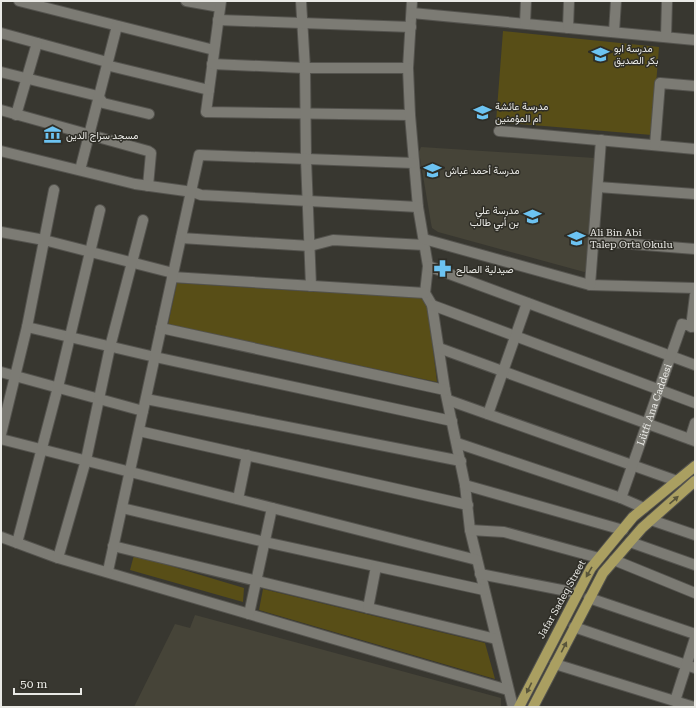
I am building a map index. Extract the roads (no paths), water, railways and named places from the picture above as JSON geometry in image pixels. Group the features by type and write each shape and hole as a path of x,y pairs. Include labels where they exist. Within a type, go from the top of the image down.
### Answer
{"main road":[{"name":"Jafar Sadeq Street","path":"519,707 591,568 633,517 695,466"},
{"path":"533,707 603,573 651,520 695,481"}],"street":[{"path":"19,1 214,50"},
{"path":"188,1 221,4 206,112 410,115"},
{"path":"301,1 301,22 305,68 307,200 311,286"},
{"path":"412,1 408,68 410,115 418,207 428,266 425,293 432,306 446,390 461,461 468,505 470,530 513,707"},
{"path":"524,24 526,1"},
{"path":"568,28 569,1"},
{"path":"614,32 616,1"},
{"path":"666,37 667,1"},
{"path":"412,13 695,40"},
{"path":"218,20 411,27"},
{"path":"80,170 117,26"},
{"path":"1,33 107,62 110,66 210,90"},
{"path":"16,114 28,78 37,43"},
{"path":"212,64 305,68 408,68"},
{"path":"1,72 98,96 104,103 149,114"},
{"path":"655,145 660,83 695,86"},
{"path":"1,110 89,134 150,153 148,186"},
{"path":"500,131 695,149"},
{"path":"590,285 602,140"},
{"path":"1,151 148,186 193,192 201,195 418,207"},
{"path":"108,571 181,238 193,192 199,155 413,163"},
{"path":"598,187 695,194"},
{"path":"1,434 27,327 54,190"},
{"path":"17,543 58,387 100,210"},
{"path":"58,558 86,460 110,347 143,220"},
{"path":"1,232 44,240 173,275 425,293"},
{"path":"181,238 310,246 333,240 424,242 590,285 695,288"},
{"path":"594,241 695,249"},
{"path":"428,266 695,365"},
{"path":"693,327 695,295"},
{"path":"488,414 527,303"},
{"path":"432,306 695,403"},
{"name":"Lütfi Ana Caddesi","path":"621,498 682,324 693,327"},
{"path":"27,327 155,357 452,421"},
{"path":"161,328 446,390"},
{"path":"439,348 692,440 695,423"},
{"path":"1,372 143,411"},
{"path":"146,399 461,461"},
{"path":"448,400 677,481"},
{"path":"139,431 468,505"},
{"path":"1,439 477,560"},
{"path":"457,443 621,498 644,508"},
{"path":"238,499 247,455"},
{"path":"465,485 623,530"},
{"path":"122,508 265,542 484,590"},
{"path":"249,614 272,508"},
{"path":"651,520 694,533"},
{"path":"470,530 504,532 599,558"},
{"path":"1,537 58,558 108,571 508,690"},
{"path":"630,542 695,565"},
{"path":"113,546 255,582 496,639"},
{"path":"614,560 695,593"},
{"path":"368,608 376,567"},
{"path":"480,574 577,593"},
{"path":"590,598 695,634"},
{"path":"574,627 691,666"},
{"path":"675,701 691,666 695,638"},
{"path":"555,664 694,707"}],"place":[{"name":"مدرسة ابو بكر الصديق","path":"601,54"},
{"name":"مدرسة عائشة ام المؤمنين","path":"482,112"},
{"name":"مسجد سراج الدين","path":"53,135"},
{"name":"مدرسة أحمد غباش","path":"432,170"},
{"name":"مدرسة علي بن أبي طالب","path":"532,216"},
{"name":"Ali Bin Abi Talep Orta Okulu","path":"577,238"},
{"name":"صيدلية الصالح","path":"443,269"}]}
